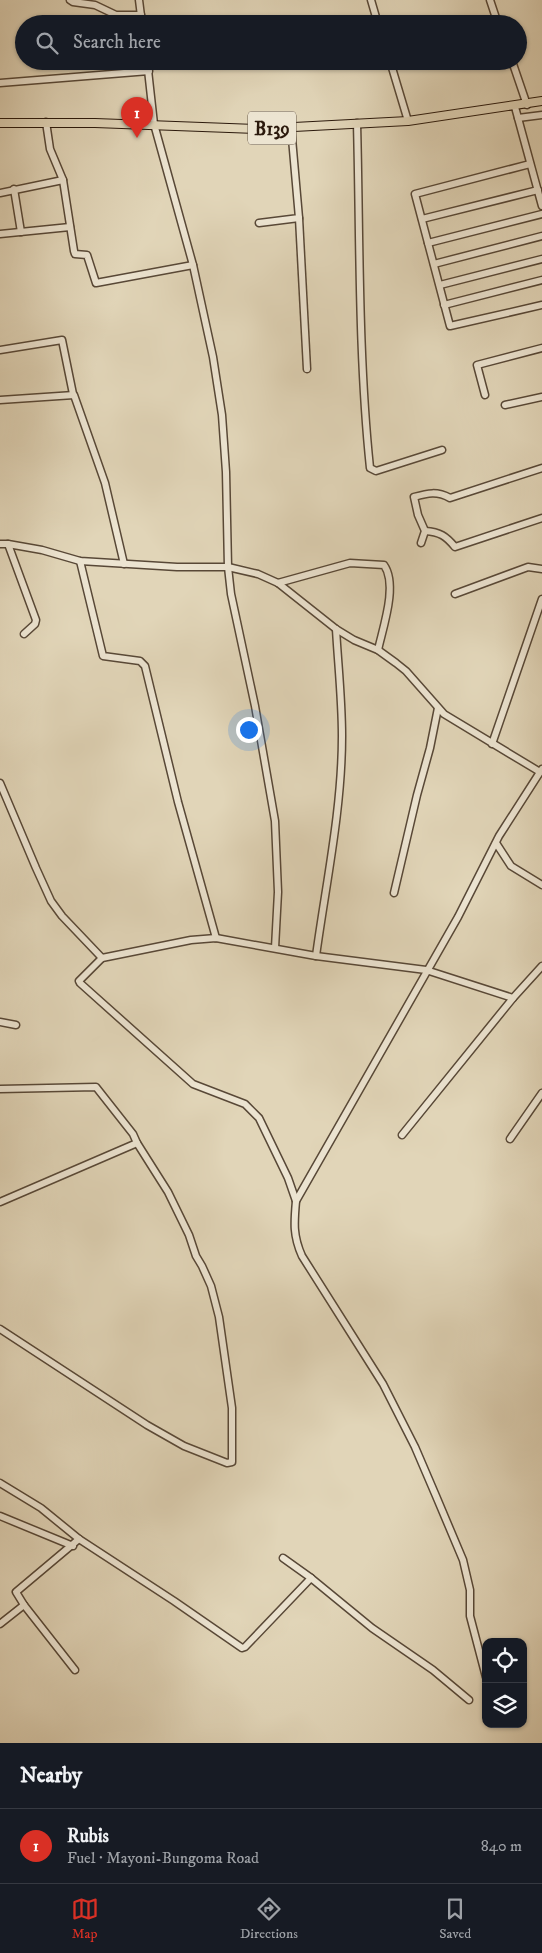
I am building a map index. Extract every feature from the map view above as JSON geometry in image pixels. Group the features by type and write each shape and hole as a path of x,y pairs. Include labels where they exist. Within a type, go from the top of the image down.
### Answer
{"main road":[{"name":"B139","path":"0,123 154,124 256,129 408,121 515,107 542,101"}],"street":[{"path":"70,0 95,5 116,14 141,15 139,0"},
{"path":"371,0 375,15"},
{"path":"490,0 495,15"},
{"path":"393,70 408,121"},
{"path":"515,70 527,104"},
{"path":"0,83 149,71 154,124 193,265 213,358 222,415 226,472 228,567 231,594 275,821 278,892 275,948"},
{"path":"515,107 542,206"},
{"path":"518,118 542,115"},
{"path":"46,122 50,148 63,180 74,253 78,255 84,253 87,255 96,283 193,265"},
{"path":"357,123 359,262 366,430 370,468 376,471 442,450"},
{"path":"291,126 300,218 307,369"},
{"path":"530,164 416,193 415,196 449,325 452,327 542,305"},
{"path":"0,193 63,180"},
{"path":"14,189 22,232"},
{"path":"422,219 538,190"},
{"path":"428,242 542,214"},
{"path":"259,223 300,218"},
{"path":"0,234 70,227"},
{"path":"434,264 542,236"},
{"path":"440,286 542,259"},
{"path":"444,305 542,280"},
{"path":"0,350 62,340 73,394 105,483 124,564"},
{"path":"485,395 477,365 542,348"},
{"path":"0,400 73,394"},
{"path":"505,405 542,397"},
{"path":"421,543 426,531 418,515 414,497 428,493 441,493 450,498 542,468"},
{"path":"426,531 436,532 445,536 455,547 542,518"},
{"path":"0,544 42,550 80,561 228,567 258,574 278,583 336,629 354,640 378,650 406,671 438,708 453,720 541,771 496,843 458,917 426,970 296,1201"},
{"path":"8,544 36,620 35,624 24,634"},
{"path":"80,561 103,656 140,661 145,666 178,802 216,938"},
{"path":"278,583 350,563 385,566 390,586 378,650"},
{"path":"454,594 528,567 542,569"},
{"path":"492,744 542,599"},
{"path":"316,956 339,792 342,735 336,629"},
{"path":"394,893 438,708"},
{"path":"0,783 51,901 62,916 102,958"},
{"path":"496,843 511,866 542,885"},
{"path":"482,1662 470,1616 470,1590 463,1560 454,1538 415,1448 383,1384 302,1256 294,1227 296,1201 288,1178 258,1118 254,1112 238,1100 193,1084 79,982 102,958 192,940 216,938 316,956 426,970 513,998"},
{"path":"402,1135 513,998 542,966"},
{"path":"0,1022 16,1024"},
{"path":"0,1089 96,1087 133,1134 168,1192 211,1286 219,1317 232,1408 231,1463 184,1446 146,1425 0,1329"},
{"path":"510,1139 542,1093"},
{"path":"0,1202 137,1143"},
{"path":"0,1483 42,1508 79,1539 242,1648 267,1626 311,1578"},
{"path":"0,1516 73,1546"},
{"path":"76,1670 24,1605 17,1594 17,1590 73,1546 79,1539"},
{"path":"283,1558 311,1578 372,1628 433,1670 469,1700"},
{"path":"0,1624 24,1605"}],"place":[{"name":"Rubis","path":"137,138"}]}
